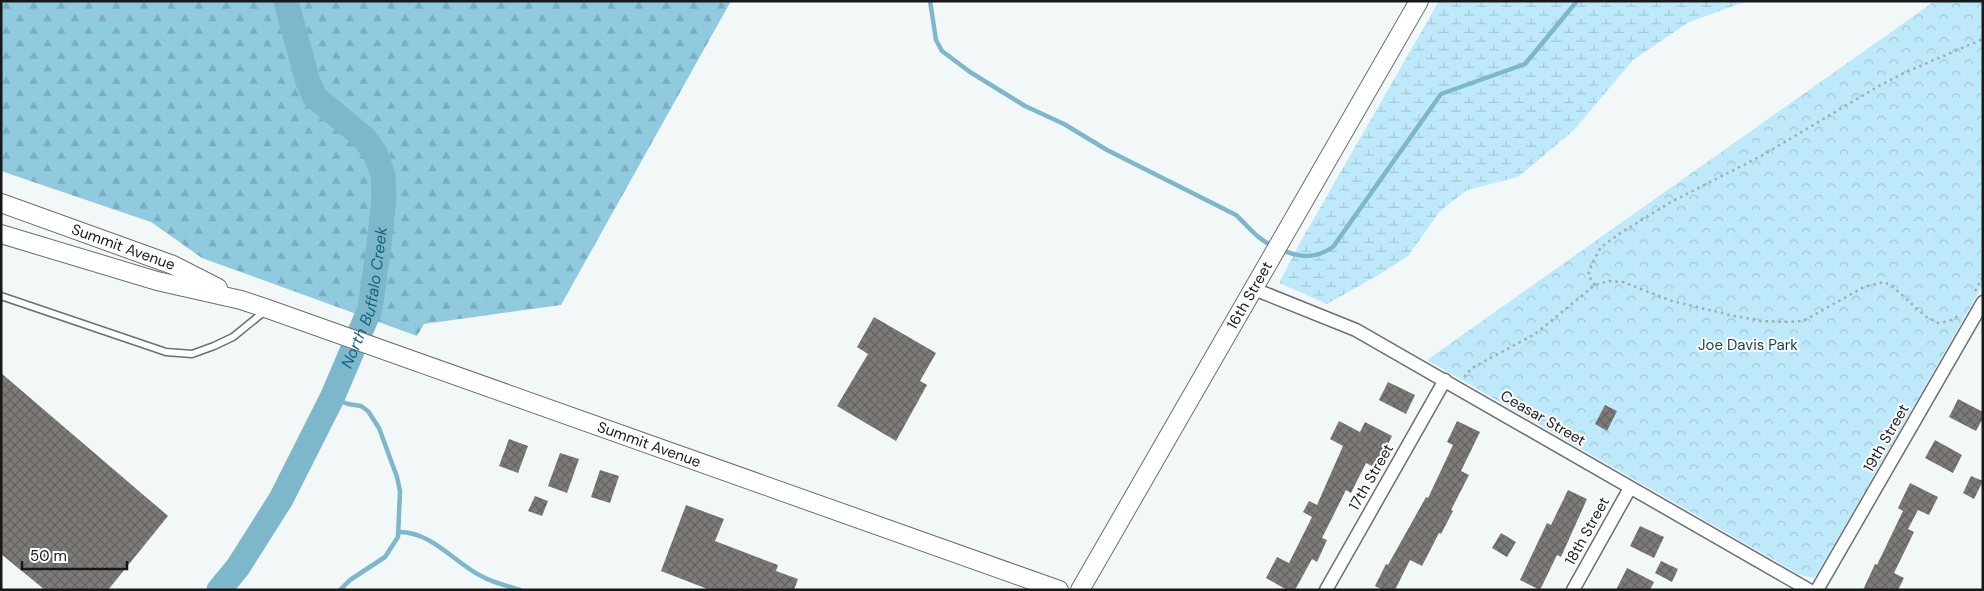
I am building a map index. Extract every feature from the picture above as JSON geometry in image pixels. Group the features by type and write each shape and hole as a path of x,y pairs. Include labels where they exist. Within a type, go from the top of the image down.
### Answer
{"main road":[{"name":"16th Street","path":"1080,590 1419,1"},
{"name":"Summit Avenue","path":"1,203 173,265 241,300"},
{"name":"Summit Avenue","path":"1,234 157,281 268,308 1059,590"}],"street":[{"name":"Ceasar Street","path":"1254,289 1356,330 1809,590"},
{"name":"19th Street","path":"1818,590 1983,302"},
{"name":"17th Street","path":"1326,590 1445,380"},
{"name":"18th Street","path":"1573,590 1630,488"}],"lane":[{"path":"1,296 166,352 192,354 233,337 268,308"}],"path":[{"path":"1595,285 1588,275 1592,264 1601,247 1622,232 1671,202 1763,155 1877,87 1983,38"},
{"path":"1464,378 1472,368 1535,334 1595,285 1609,281 1623,282 1672,301 1743,317 1785,322 1803,321 1864,287 1884,282 1892,286 1925,316 1938,323 1949,321"}],"green space":[{"path":"1,1 731,1 561,305 424,324 417,336 202,258 151,222 1,171"},
{"path":"1439,1 1747,1 1689,22 1633,60 1574,130 1518,177 1467,190 1440,211 1408,256 1380,274 1327,304 1279,283 1301,241"},
{"name":"Joe Davis Park","path":"1935,1 1983,1 1983,285 1814,578 1800,575 1427,360"}],"building":[{"path":"874,317 936,353 920,381 927,385 896,441 837,406 868,354 857,347"},
{"path":"1,373 168,516 108,590 45,590 1,554"},
{"path":"1388,382 1415,395 1406,414 1379,400"},
{"path":"1958,399 1983,412 1983,418 1976,431 1949,417"},
{"path":"1605,405 1617,411 1607,431 1595,424"},
{"path":"1339,421 1360,432 1365,422 1392,436 1376,468 1366,463 1351,493 1346,490 1322,538 1327,540 1317,562 1312,559 1295,590 1287,590 1266,578 1277,557 1289,563 1312,517 1303,512 1309,501 1317,505 1343,446 1330,439"},
{"path":"1457,421 1480,432 1461,471 1469,475 1451,510 1453,511 1422,566 1410,560 1395,590 1383,590 1375,586 1426,497 1428,498 1453,445 1447,442"},
{"path":"509,439 528,446 518,473 499,466"},
{"path":"1935,440 1962,455 1953,473 1925,458"},
{"path":"560,453 579,459 567,493 548,486"},
{"path":"600,470 619,476 610,503 591,497"},
{"path":"1971,476 1983,481 1974,499 1963,493"},
{"path":"1910,483 1938,497 1929,515 1918,510 1908,529 1914,532 1894,573 1904,578 1898,590 1863,590 1903,511 1898,508"},
{"path":"1568,490 1587,499 1561,557 1557,555 1540,590 1520,580 1547,523 1551,525"},
{"path":"535,496 548,501 542,516 528,511"},
{"path":"686,505 724,519 715,541 778,565 776,571 798,579 794,590 710,590 661,571"},
{"path":"1640,526 1664,537 1654,558 1630,546"},
{"path":"1501,533 1516,542 1507,557 1492,548"},
{"path":"1661,561 1678,569 1672,582 1655,573"},
{"path":"1627,568 1654,582 1650,590 1616,590"}],"waterway":[{"name":"North Buffalo Creek","path":"219,590 238,567 281,499 332,398 370,309 379,245 384,199 383,175 375,153 364,138 315,97 308,82 286,1"},
{"path":"930,1 936,40 942,51 970,72 1025,106 1064,124 1107,150 1236,215 1258,236 1273,246"},
{"path":"1280,249 1307,256 1320,254 1333,247 1441,94 1525,64 1577,1"},
{"path":"332,398 348,404 361,406 368,411 379,428 397,477 400,491 398,537 385,557 350,580 340,590"},
{"path":"399,532 411,533 422,537 483,577 520,590"}]}
